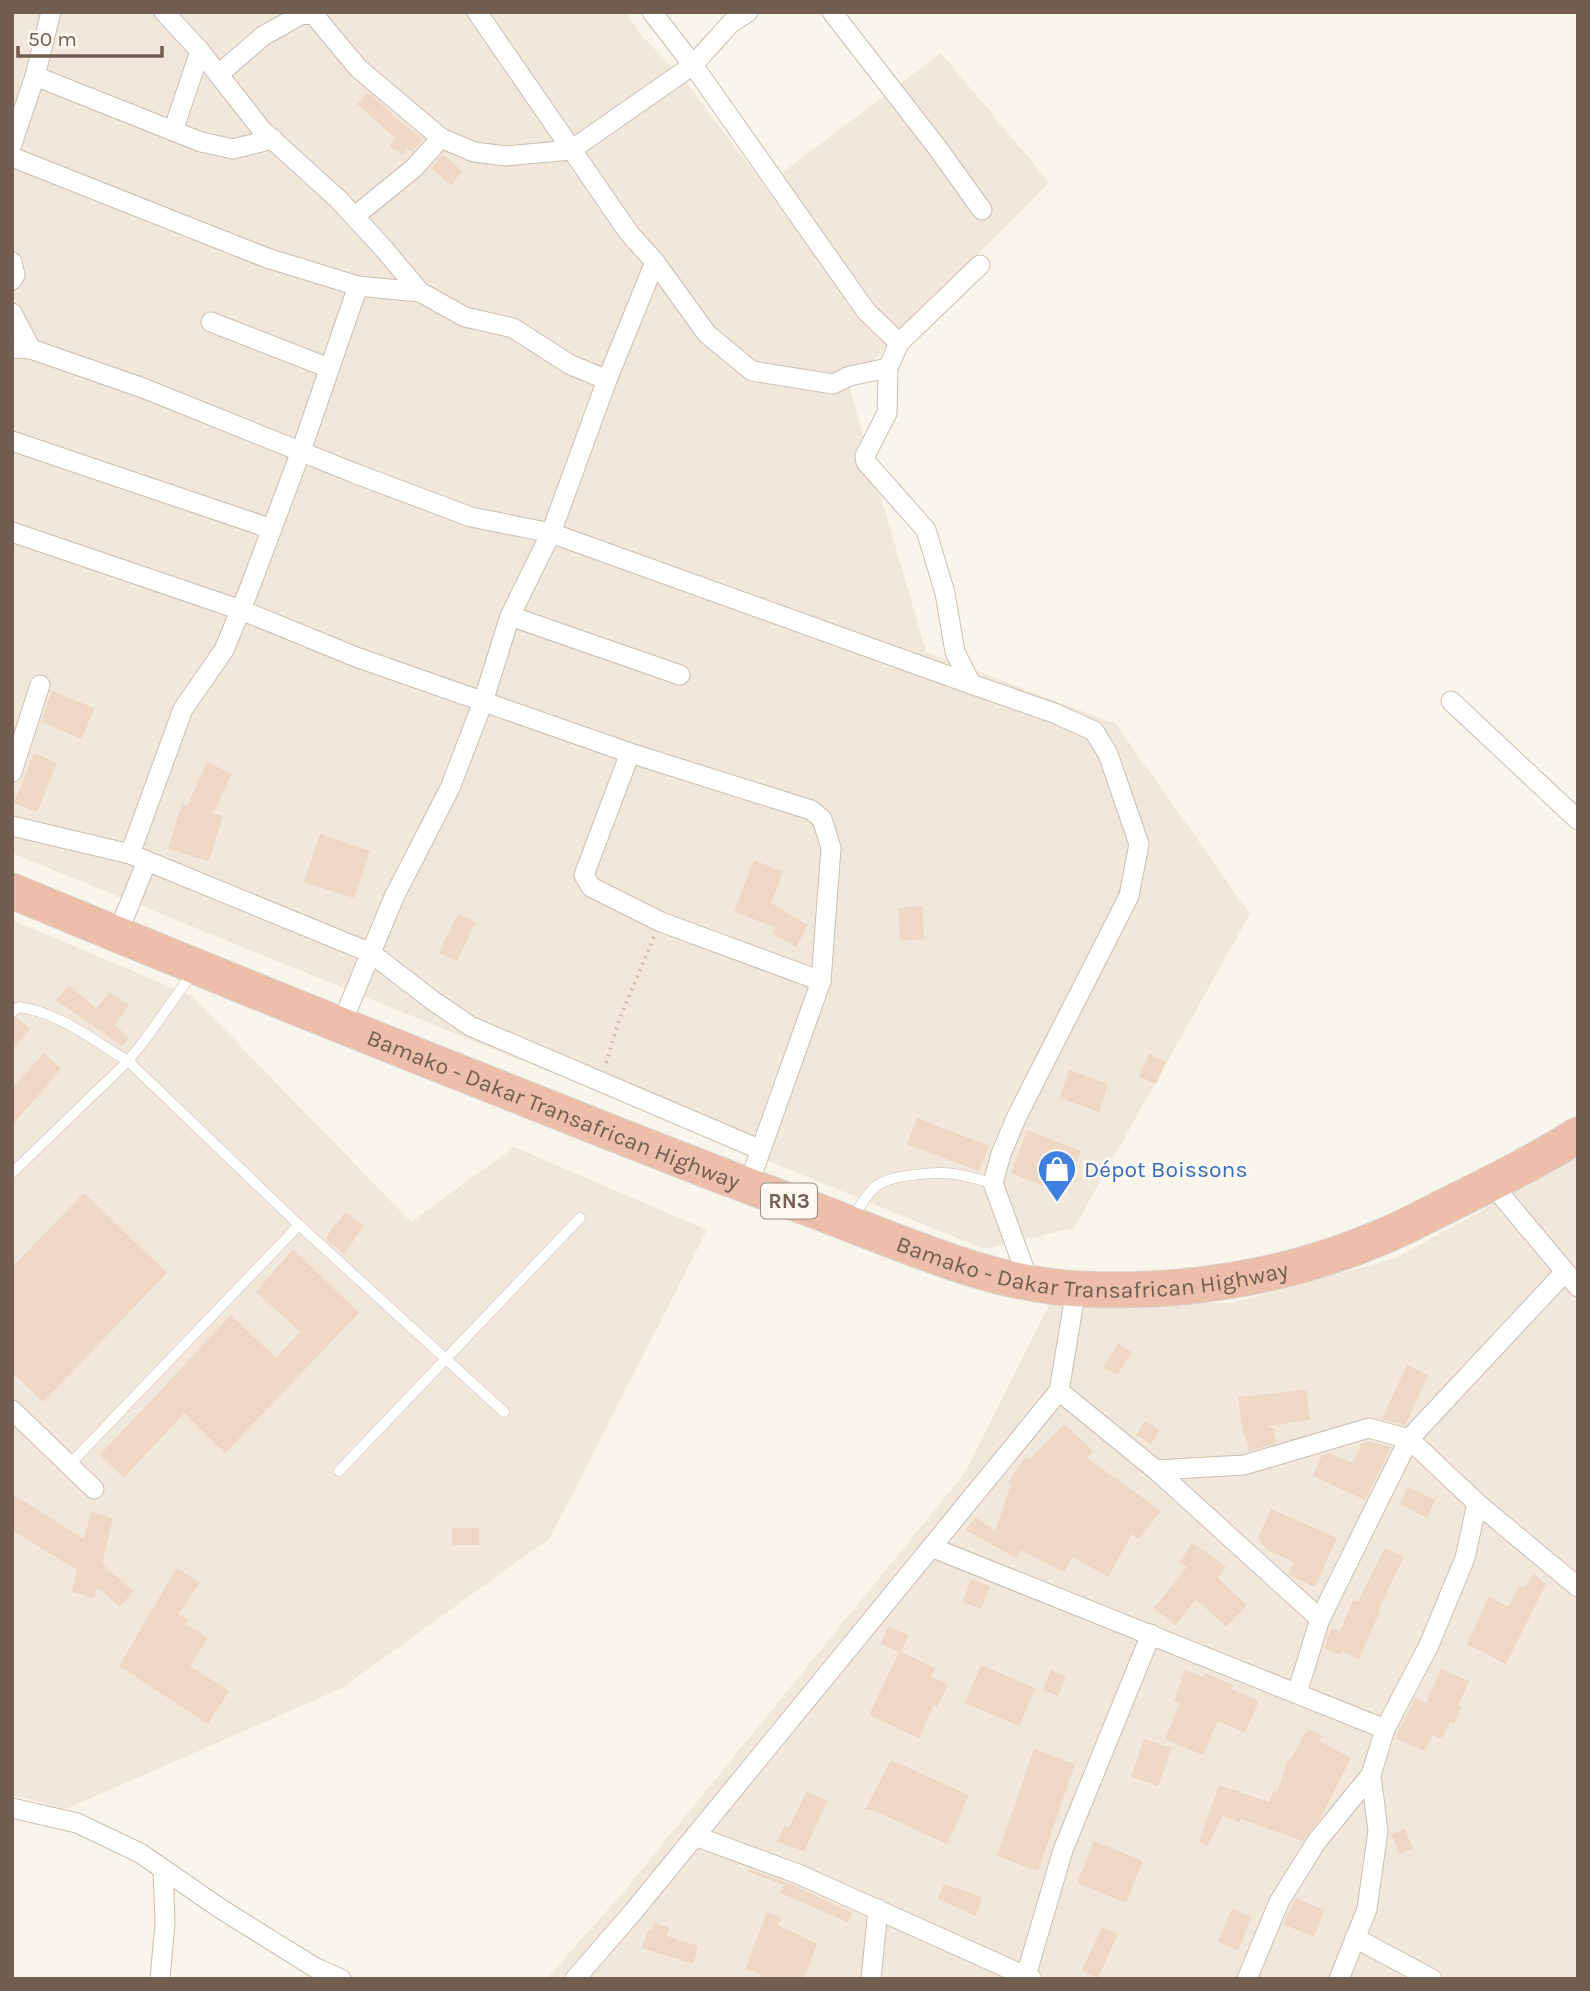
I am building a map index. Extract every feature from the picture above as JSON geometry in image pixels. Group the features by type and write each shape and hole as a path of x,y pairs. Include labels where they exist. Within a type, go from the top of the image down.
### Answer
{"highway":[{"name":"Bamako - Dakar Transafrican Highway","path":"12,891 196,968 748,1186 933,1255 982,1271 1029,1282 1076,1289 1135,1290 1188,1287 1279,1271 1385,1236 1556,1149 1578,1135"}],"street":[{"path":"12,144 51,12"},
{"path":"164,12 200,51 262,130 309,170 355,216 420,292 465,317 513,328 569,364 607,380"},
{"path":"477,12 629,233 655,262 707,334 752,371 833,384 850,376 888,368"},
{"path":"652,12 693,65 866,311 899,343"},
{"path":"219,74 264,36 302,14 309,13 314,15 358,68 441,138 474,152 506,156 571,150 693,65 731,23 748,12"},
{"path":"832,12 982,210"},
{"path":"173,131 200,51"},
{"path":"34,76 201,142 233,149 273,139"},
{"path":"355,216 414,168 441,138"},
{"path":"12,157 267,258 358,286 420,292"},
{"path":"12,262 15,275 12,280"},
{"path":"341,1025 394,897 450,788 484,702 510,616 551,533 607,380 655,262"},
{"path":"971,684 955,652 945,593 926,530 866,463 865,456 887,413 888,368 899,343 980,265"},
{"path":"117,935 183,709 224,650 241,610 301,451 358,286"},
{"path":"12,313 22,348 143,388 471,517 551,533 1054,713 1094,731 1108,754 1139,844 1129,896 1017,1116 1001,1154 993,1183 1029,1282"},
{"path":"211,322 329,368"},
{"path":"12,441 272,528"},
{"path":"12,532 241,610 356,657 630,753 811,810 822,819 831,848 821,981 748,1186"},
{"path":"510,616 680,675"},
{"path":"12,772 40,685"},
{"path":"1451,701 1578,820"},
{"path":"630,753 584,875 591,887 661,922 821,981"},
{"path":"12,826 139,858 371,953 470,1026 761,1150"},
{"path":"1297,1693 1320,1619 1409,1439 1571,1280 1490,1183"},
{"path":"575,1979 633,1912 1059,1391 1076,1289"},
{"path":"1059,1391 1156,1470 1320,1619"},
{"path":"12,1410 94,1489"},
{"path":"1156,1470 1244,1465 1369,1428 1409,1439 1477,1503 1578,1587"},
{"path":"1339,1979 1367,1909 1378,1831 1371,1775 1384,1729 1429,1644 1465,1558 1477,1503"},
{"path":"932,1547 1384,1729"},
{"path":"695,1836 798,1874 1028,1978 1063,1850 1151,1634"},
{"path":"1247,1979 1279,1902 1317,1842 1371,1775"},
{"path":"12,1808 77,1823 140,1853 221,1909 314,1967 341,1979"},
{"path":"160,1979 165,1923 163,1869"},
{"path":"871,1979 878,1909"},
{"path":"1355,1938 1432,1979"}],"lane":[{"path":"12,1173 128,1060 196,968"},
{"path":"12,1012 19,1007 35,1009 128,1060 299,1225 504,1412"},
{"path":"851,1223 862,1201 877,1185 892,1179 953,1173 993,1183"},
{"path":"339,1471 580,1218"},
{"path":"69,1465 299,1225"}],"path":[{"path":"600,1081 640,965 661,922"}],"shaded area":[{"path":"12,12 625,12 644,38 685,81 765,186 941,53 1049,182 849,386 926,652 1116,724 1250,914 1074,1228 984,1249 12,853"},
{"path":"12,920 192,996 411,1222 514,1147 707,1230 550,1538 342,1688 66,1809 12,1795"},
{"path":"1578,1152 1578,1979 546,1979 621,1895 964,1474 1050,1303 1233,1303 1396,1258"}],"building":[{"path":"368,93 393,114 391,115 423,139 412,152 407,148 402,155 390,146 395,138 357,104"},
{"path":"443,154 462,171 451,185 431,168"},
{"path":"52,691 94,708 82,739 41,722"},
{"path":"34,753 57,763 37,812 14,803"},
{"path":"207,762 232,774 213,813 223,816 209,861 168,849 182,804 187,806"},
{"path":"320,834 370,851 354,898 304,882"},
{"path":"754,860 783,872 771,903 808,925 796,947 773,934 776,928 734,911"},
{"path":"922,906 924,939 900,941 898,908"},
{"path":"458,914 475,922 457,961 439,953"},
{"path":"69,985 96,1009 109,992 129,1005 115,1025 129,1038 122,1046 56,1000"},
{"path":"17,1018 30,1029 12,1050 12,1019"},
{"path":"44,1053 61,1069 12,1125 12,1089"},
{"path":"1149,1054 1166,1062 1156,1084 1139,1076"},
{"path":"1069,1070 1108,1084 1099,1112 1060,1098"},
{"path":"917,1118 989,1146 979,1171 907,1144"},
{"path":"1027,1130 1081,1151 1064,1194 1011,1173"},
{"path":"84,1193 167,1273 43,1402 12,1372 12,1267"},
{"path":"345,1212 364,1226 344,1254 325,1239"},
{"path":"293,1249 359,1313 225,1453 184,1413 124,1478 100,1455 231,1315 276,1358 300,1332 256,1292"},
{"path":"1118,1343 1132,1352 1117,1375 1103,1367"},
{"path":"1407,1365 1428,1375 1405,1425 1382,1419"},
{"path":"1306,1390 1310,1420 1267,1426 1276,1430 1273,1431 1276,1443 1249,1451 1245,1434 1243,1435 1238,1397"},
{"path":"1145,1421 1160,1430 1151,1444 1136,1435"},
{"path":"1065,1424 1093,1451 1087,1458 1161,1511 1139,1539 1132,1534 1108,1577 1073,1557 1064,1572 1021,1550 1016,1558 966,1530 976,1517 995,1532 1011,1484 1008,1482 1026,1456 1030,1459"},
{"path":"1368,1441 1391,1447 1365,1500 1313,1476 1322,1455 1329,1453 1353,1463 1362,1443"},
{"path":"1408,1487 1435,1500 1427,1518 1400,1504"},
{"path":"12,1494 84,1539 91,1512 113,1518 102,1564 133,1591 120,1607 97,1587 94,1598 72,1592 77,1570 12,1530"},
{"path":"1271,1509 1337,1538 1315,1587 1288,1574 1294,1562 1267,1550 1258,1538"},
{"path":"452,1528 479,1528 479,1545 452,1545"},
{"path":"1193,1543 1226,1567 1218,1578 1247,1605 1226,1627 1196,1599 1175,1625 1154,1608 1187,1567 1179,1562"},
{"path":"1385,1548 1404,1557 1359,1659 1342,1651 1340,1655 1324,1648 1332,1628 1340,1632 1353,1600 1358,1602"},
{"path":"177,1568 200,1583 178,1614 188,1620 186,1624 208,1638 190,1666 229,1691 208,1724 119,1666"},
{"path":"1534,1574 1546,1584 1506,1664 1467,1644 1489,1597 1509,1607 1519,1586 1523,1588"},
{"path":"971,1579 990,1586 981,1609 963,1602"},
{"path":"888,1627 908,1635 901,1652 935,1668 931,1676 948,1685 937,1707 934,1705 919,1738 869,1715 899,1652 881,1644"},
{"path":"981,1665 1035,1688 1019,1726 965,1703"},
{"path":"1441,1669 1469,1681 1458,1706 1461,1707 1454,1724 1450,1722 1442,1739 1432,1735 1425,1751 1395,1738 1415,1698 1426,1703"},
{"path":"1051,1670 1066,1676 1058,1696 1043,1690"},
{"path":"1185,1670 1204,1677 1205,1673 1233,1685 1231,1689 1259,1701 1245,1733 1218,1721 1203,1755 1165,1739 1180,1703 1174,1701"},
{"path":"1308,1728 1322,1736 1319,1741 1351,1758 1321,1817 1303,1841 1241,1819 1240,1822 1223,1816 1208,1846 1199,1842 1219,1785 1269,1802 1274,1791 1277,1793 1288,1759 1291,1759"},
{"path":"1144,1739 1172,1748 1158,1786 1131,1777"},
{"path":"1034,1749 1075,1764 1038,1871 997,1856"},
{"path":"891,1760 969,1795 947,1844 873,1810 865,1810"},
{"path":"807,1791 827,1801 804,1851 777,1842 784,1826 789,1828"},
{"path":"1405,1829 1413,1849 1399,1854 1391,1834"},
{"path":"1094,1841 1143,1861 1126,1903 1077,1883"},
{"path":"748,1869 793,1885 852,1913 848,1922 781,1893 784,1885 747,1871"},
{"path":"944,1884 982,1897 976,1916 938,1899"},
{"path":"1296,1898 1324,1910 1314,1937 1283,1924"},
{"path":"1232,1909 1252,1917 1238,1950 1218,1942"},
{"path":"767,1912 781,1918 778,1925 817,1944 804,1979 758,1979 760,1974 745,1969"},
{"path":"654,1923 669,1928 667,1936 698,1946 693,1964 642,1948 648,1930 651,1931"},
{"path":"1102,1927 1118,1934 1098,1978 1082,1971"}],"place":[{"name":"Dépot Boissons","path":"1057,1203"}]}
